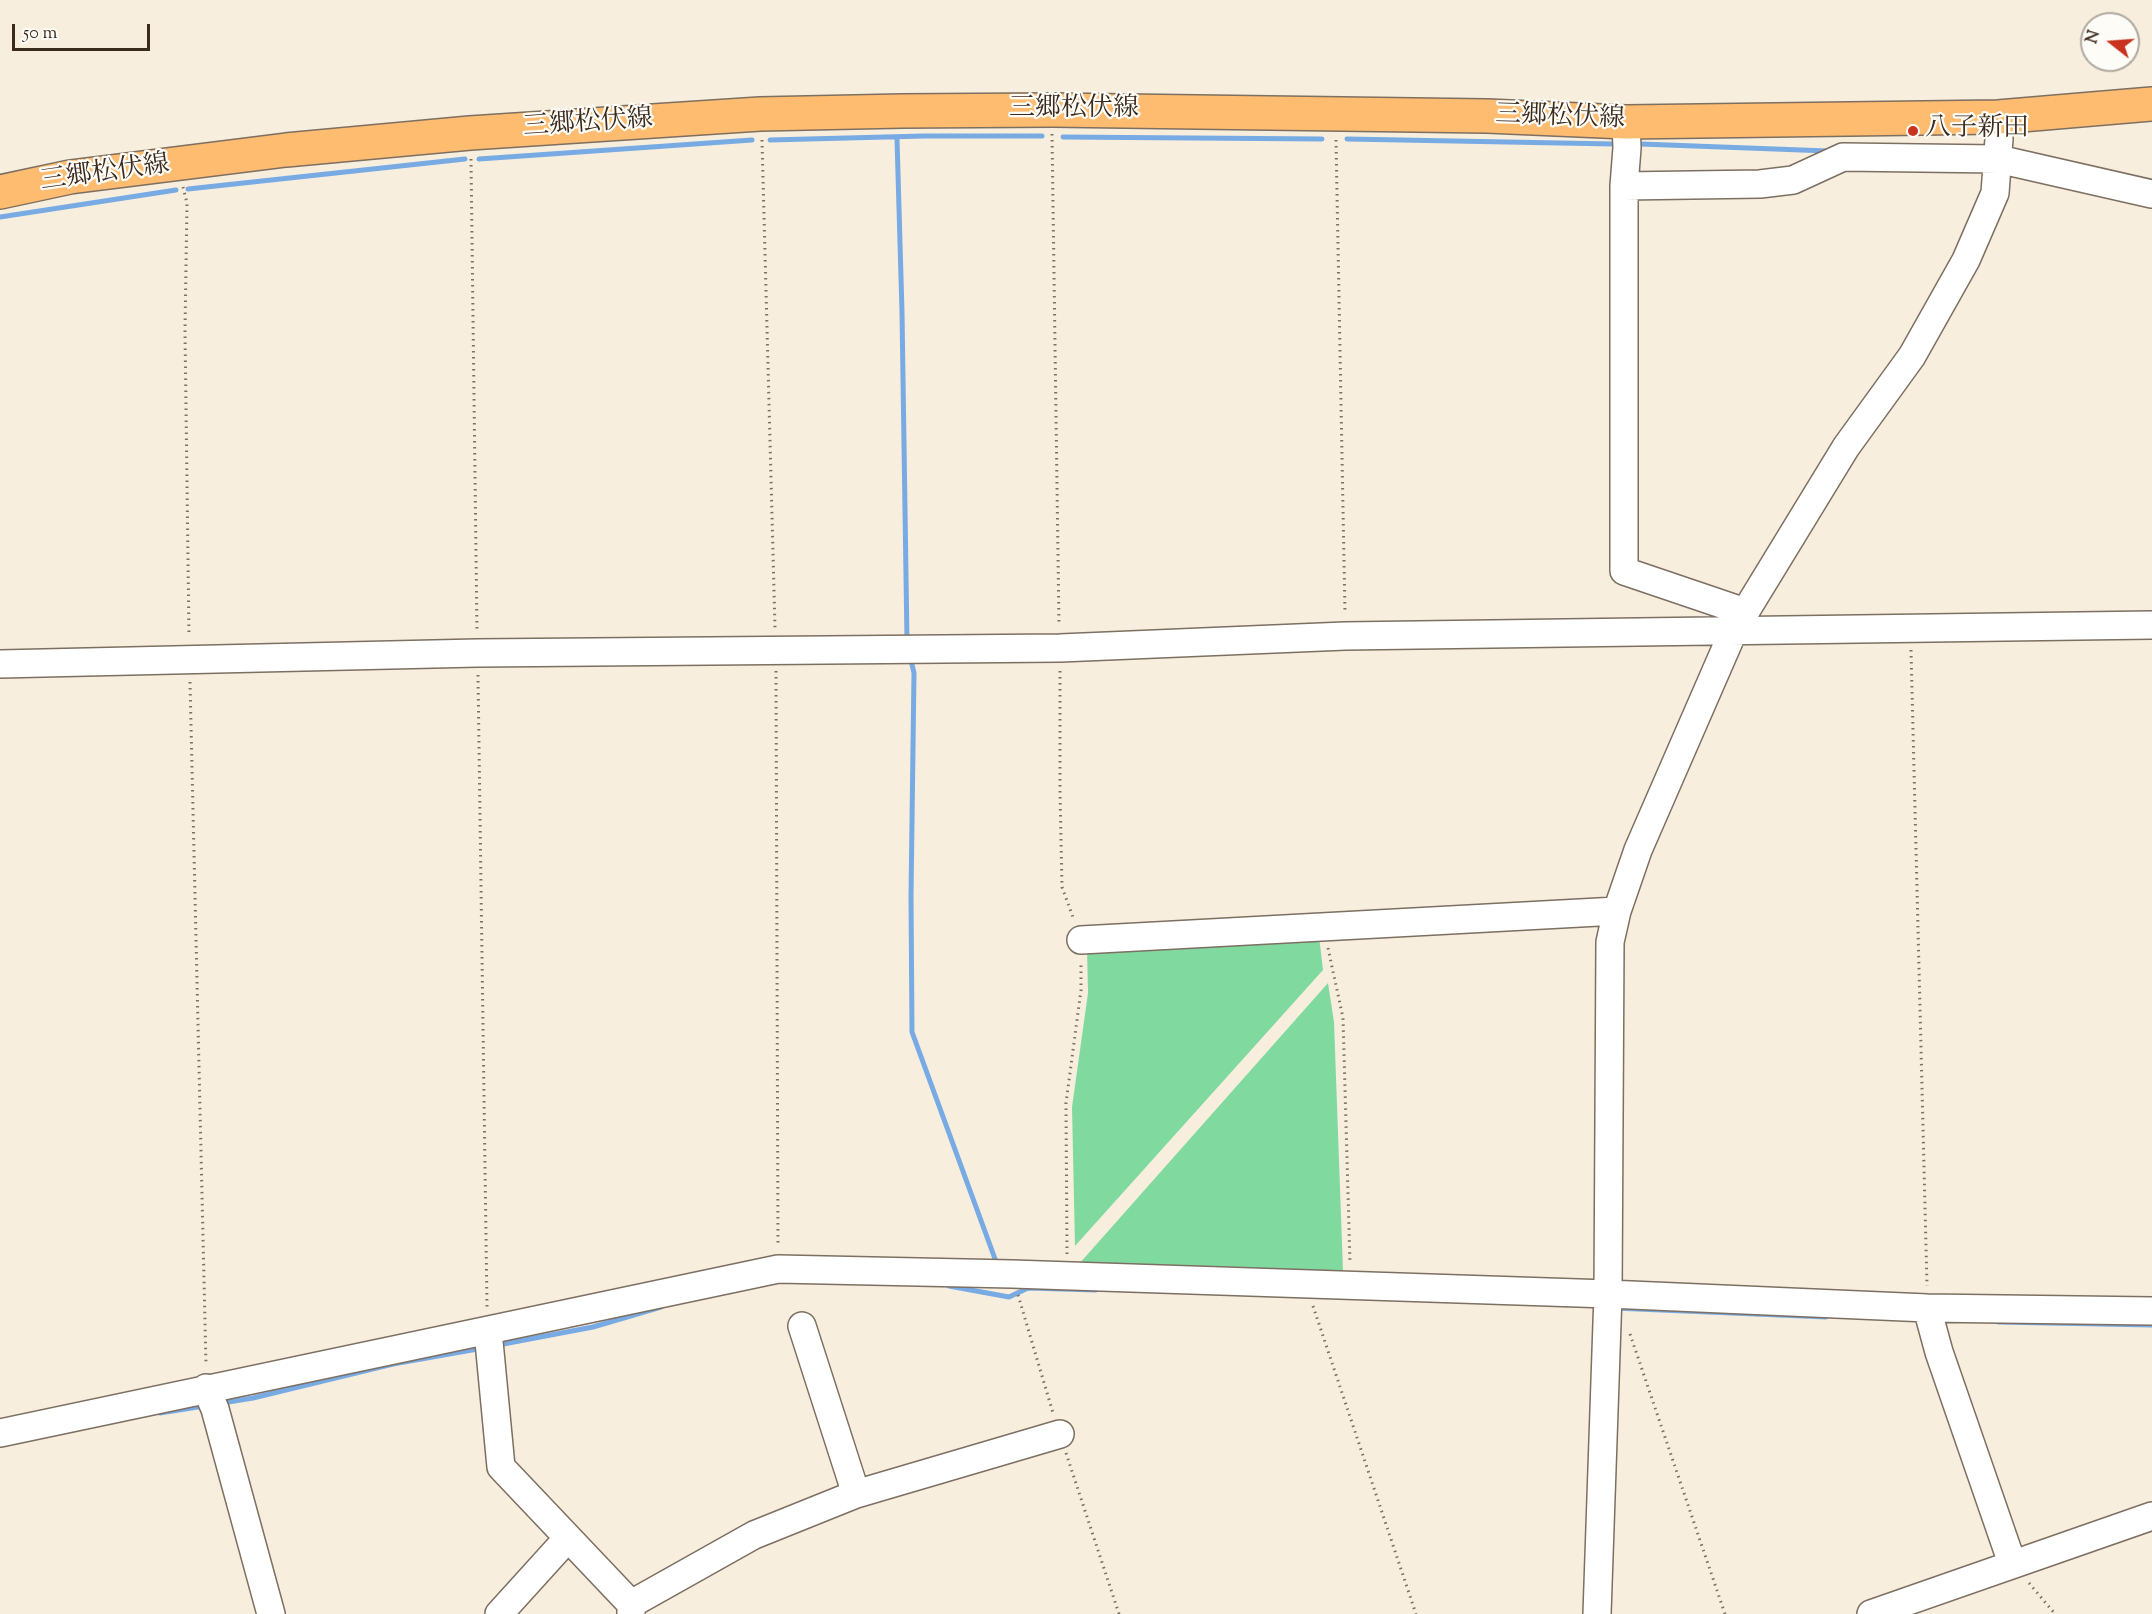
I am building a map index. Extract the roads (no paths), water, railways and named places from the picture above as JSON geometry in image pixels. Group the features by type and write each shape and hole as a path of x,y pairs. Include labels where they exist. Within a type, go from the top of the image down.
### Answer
{"main road":[{"name":"三郷松伏線","path":"0,192 69,177 286,150 470,133 760,114 1052,110 1487,116 1626,122 1998,117 2152,105"}],"street":[{"path":"1597,1614 1608,1294 1610,942 1617,910 1638,850 1739,622 1846,447 1912,356 1966,260 1995,193 1998,117"},
{"path":"1626,122 1624,571 1739,622"},
{"path":"1624,186 1760,184 1793,180 1843,157 1998,159 2152,194"},
{"path":"0,664 477,653 1060,648 1739,622 1910,628 2152,626"},
{"path":"1081,940 1617,910"},
{"path":"0,1433 778,1269 1608,1294 1927,1308 2152,1311"},
{"path":"1927,1308 1939,1352 2012,1563"},
{"path":"802,1326 856,1494"},
{"path":"488,1331 501,1467 631,1609 754,1535 856,1494 1060,1434"},
{"path":"206,1388 215,1409 272,1614"},
{"path":"1871,1614 2152,1516"},
{"path":"499,1614 567,1539"}],"waterway":[{"path":"770,140 1042,136"},
{"path":"1063,137 1322,139"},
{"path":"897,139 907,641"},
{"path":"1347,139 1614,144"},
{"path":"479,159 752,140"},
{"path":"1641,144 1828,151"},
{"path":"188,189 465,159"},
{"path":"0,217 176,190"},
{"path":"910,656 914,673 912,1032 998,1267"},
{"path":"949,1286 1009,1297 1028,1288 1096,1290"},
{"path":"498,1345 593,1327 661,1307"},
{"path":"1614,1308 1826,1317"},
{"path":"1998,1322 2152,1325"},
{"path":"222,1403 253,1398 393,1364 483,1348"},
{"path":"160,1413 204,1406"}],"place":[{"name":"八子新田","path":"1913,131"}]}
